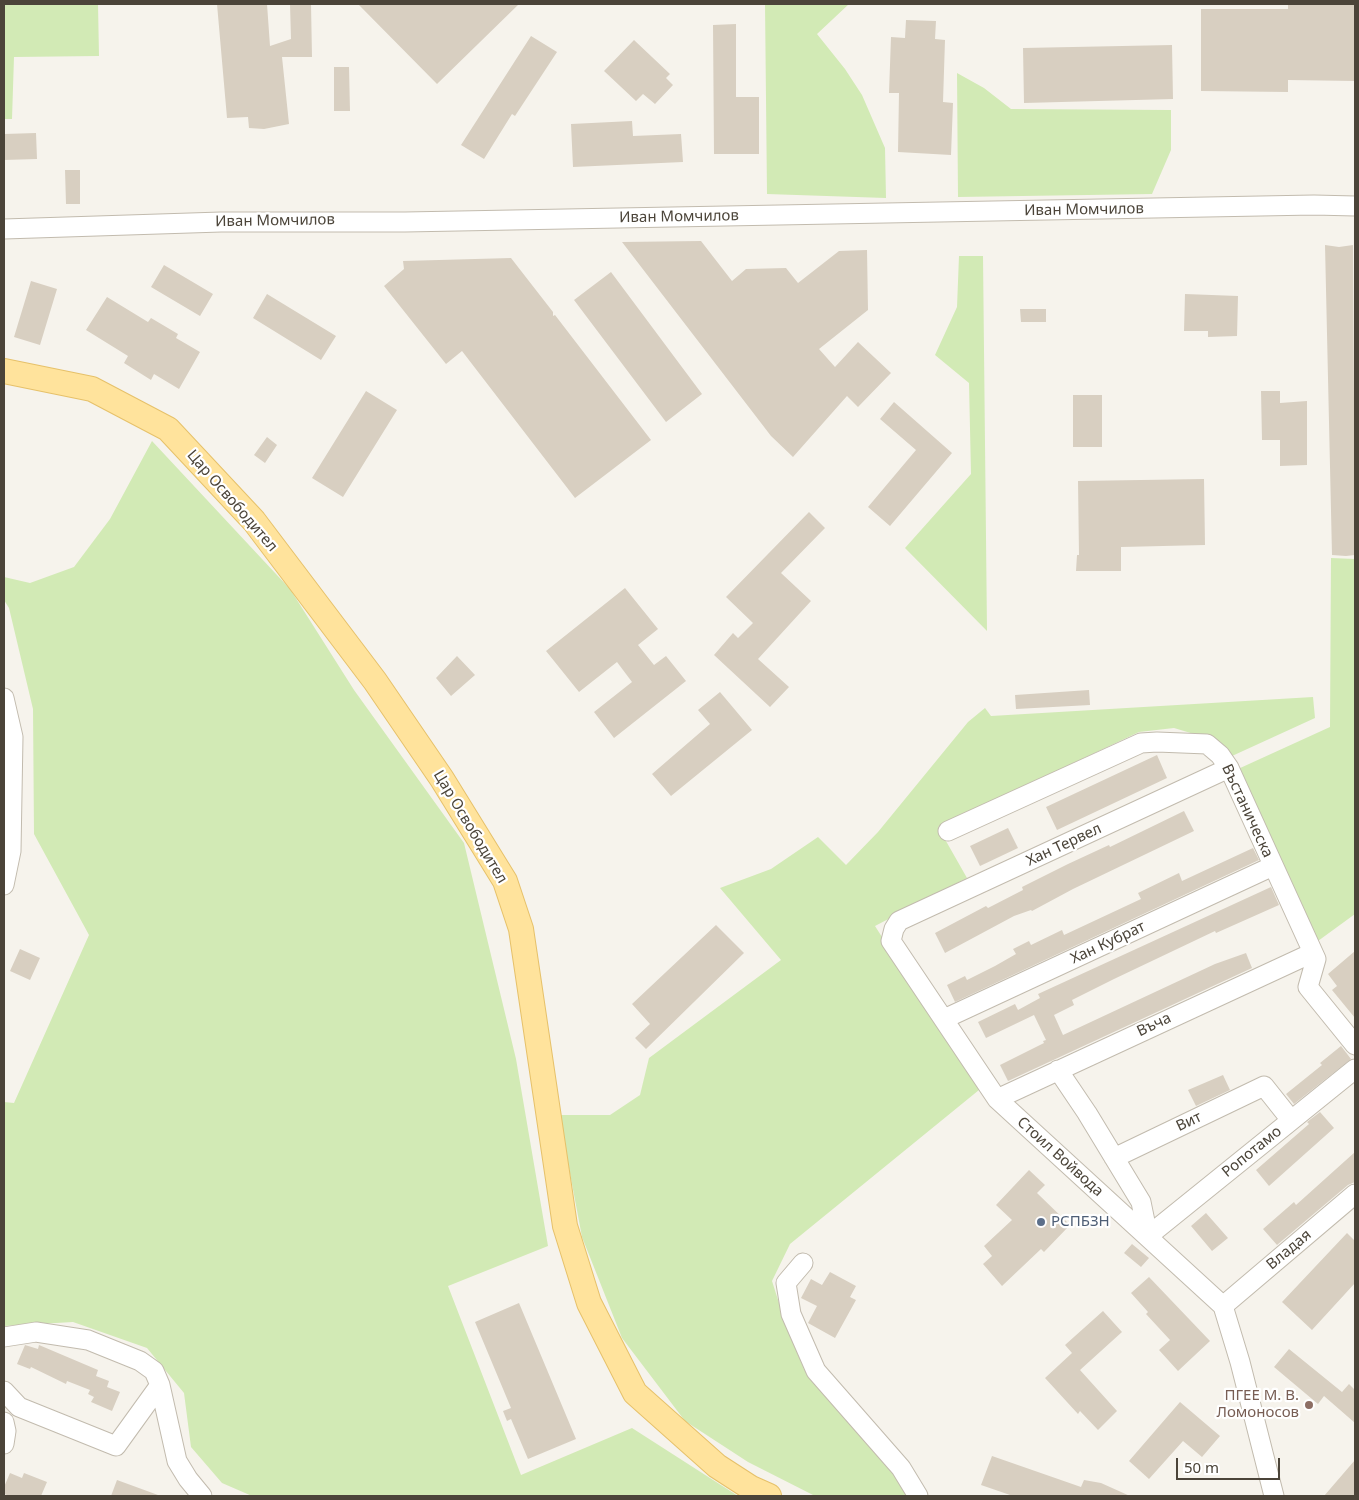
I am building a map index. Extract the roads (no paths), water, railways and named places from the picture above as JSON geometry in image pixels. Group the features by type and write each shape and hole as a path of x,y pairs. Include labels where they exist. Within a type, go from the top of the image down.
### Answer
{"main road":[{"name":"Цар Освободител","path":"4,371 92,389 168,429 254,521 376,681 442,779 505,881 521,929 565,1226 589,1303 635,1393 717,1466 751,1488 769,1496"}],"street":[{"name":"Иван Момчилов","path":"4,229 222,222 405,222 1304,205 1355,206"},
{"path":"4,698 13,737 11,851 4,885"},
{"name":"Въстаническа","path":"948,831 1141,743 1206,744 1220,754 1229,768 1316,959 1308,987 1355,1045"},
{"name":"Хан Тервел","path":"899,921 1229,768"},
{"name":"Хан Кубрат","path":"944,1019 1273,866"},
{"name":"Стоил Войвода","path":"899,921 894,929 891,941 997,1099 1223,1306"},
{"name":"Въча","path":"997,1099 1312,953"},
{"name":"Ропотамо","path":"1148,1236 1355,1069"},
{"path":"1058,1070 1141,1202 1148,1236"},
{"name":"Вит","path":"1114,1158 1264,1086 1291,1120"},
{"name":"Владая","path":"1223,1306 1355,1194"},
{"path":"802,1263 786,1283 791,1314 816,1371 902,1468 918,1496"},
{"path":"1223,1306 1240,1362 1274,1496"},
{"path":"4,1337 36,1332 88,1340 140,1361 154,1371 160,1385 177,1461 202,1496"},
{"path":"4,1391 19,1407 116,1446 160,1385"},
{"path":"4,1422 6,1431 4,1444"}],"place":[{"name":"РСПБЗН","path":"1041,1222"},
{"name":"ПГЕЕ М. В. Ломоносов","path":"1309,1405"}]}
